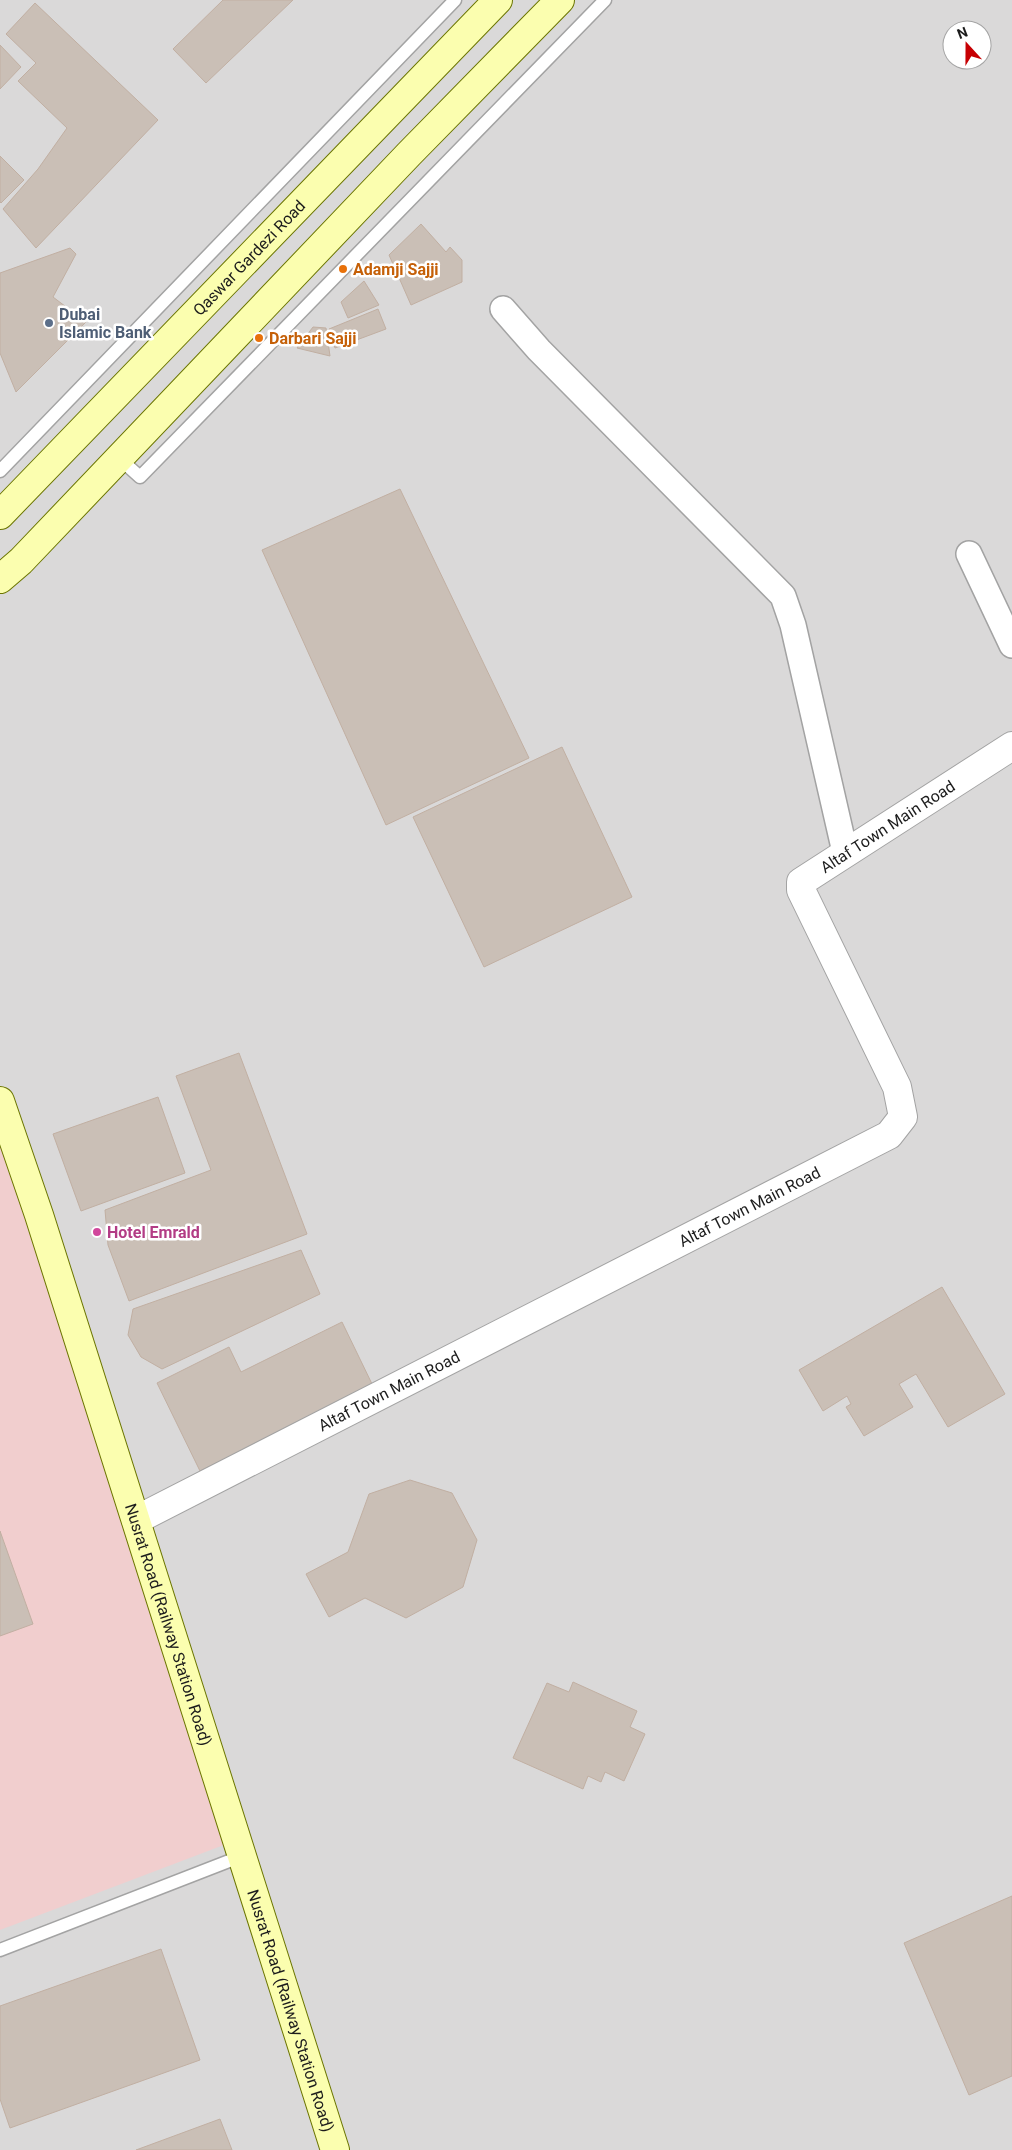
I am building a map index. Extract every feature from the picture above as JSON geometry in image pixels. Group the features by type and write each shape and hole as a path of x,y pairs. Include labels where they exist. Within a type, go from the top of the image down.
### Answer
{"main road":[{"name":"Qaswar Gardezi Road","path":"0,515 498,0"},
{"path":"0,579 21,561 560,0"},
{"path":"0,592 21,561"},
{"name":"Nusrat Road (Railway Station Road)","path":"0,1101 39,1215 334,2150"}],"street":[{"path":"503,309 539,350 783,596 793,625 844,852"},
{"path":"969,554 1012,645"},
{"name":"Altaf Town Main Road","path":"136,1520 889,1135 903,1117 897,1087 801,890 802,882 807,876 844,852 1012,746"}],"lane":[{"path":"0,470 455,0"},
{"path":"119,458 140,477 605,0"},
{"path":"0,1950 242,1856"}],"shaded area":[{"path":"0,0 1012,0 1012,2150 0,2150"},
{"path":"0,1089 237,1840 0,1930"}],"building":[{"path":"223,0 293,0 206,83 173,49"},
{"path":"35,3 158,120 36,248 3,209 38,169 67,128 18,81 36,63 6,34"},
{"path":"0,45 21,67 0,89"},
{"path":"0,156 24,180 1,203 0,202"},
{"path":"421,224 446,252 450,247 462,260 462,282 411,305 389,255"},
{"path":"70,248 76,254 53,297 86,322 16,392 0,353 0,273"},
{"path":"364,281 379,305 348,318 341,302"},
{"path":"378,309 386,329 335,348 329,329"},
{"path":"313,327 326,328 330,356 297,348"},
{"path":"400,489 529,758 386,825 262,550"},
{"path":"562,747 632,897 484,967 413,817"},
{"path":"239,1053 307,1234 129,1301 108,1245 105,1210 211,1170 176,1076"},
{"path":"158,1097 185,1173 81,1211 53,1134"},
{"path":"301,1250 320,1294 162,1369 141,1357 128,1335 133,1309"},
{"path":"942,1287 1005,1394 948,1427 916,1374 899,1384 913,1407 864,1436 846,1407 851,1404 847,1396 823,1411 799,1370"},
{"path":"342,1322 373,1386 200,1471 157,1383 229,1347 241,1372"},
{"path":"410,1480 452,1493 477,1540 463,1587 406,1618 365,1598 329,1617 306,1574 348,1552 369,1494"},
{"path":"0,1531 33,1624 0,1636"},
{"path":"573,1682 637,1711 630,1727 645,1734 624,1781 605,1772 601,1782 588,1776 583,1789 513,1758 547,1683 569,1692"},
{"path":"1012,1896 1012,2076 969,2095 904,1943"},
{"path":"161,1949 200,2060 10,2128 0,2099 0,2006"},
{"path":"220,2119 232,2150 136,2150"}],"place":[{"name":"Adamji Sajji","path":"343,269"},
{"name":"Dubai Islamic Bank","path":"49,323"},
{"name":"Darbari Sajji","path":"259,338"},
{"name":"Hotel Emrald","path":"97,1232"}]}
